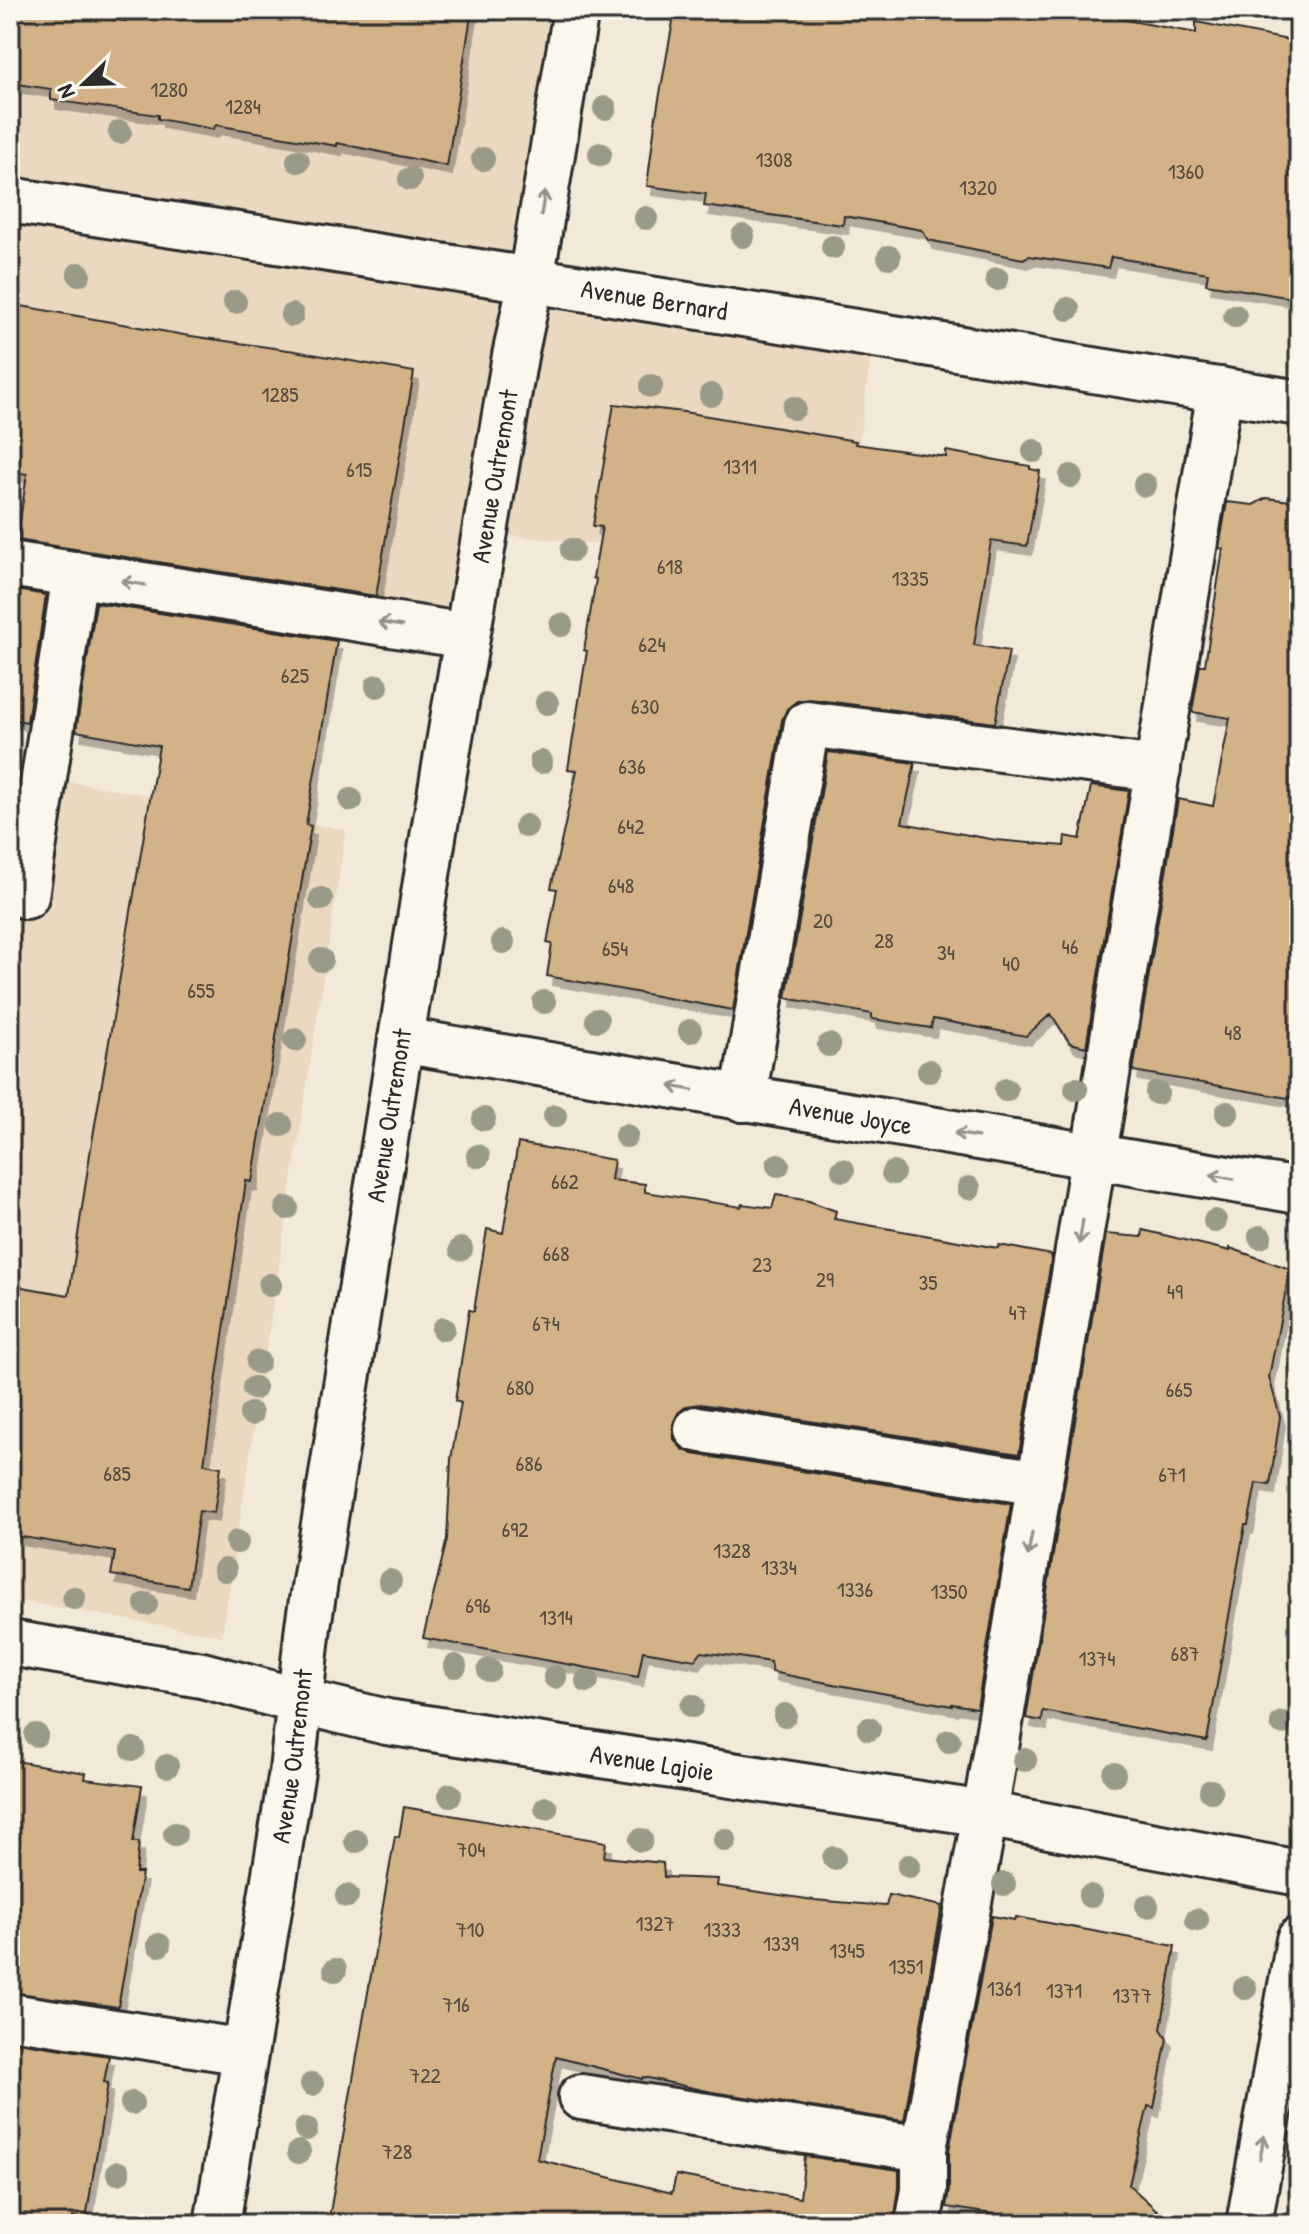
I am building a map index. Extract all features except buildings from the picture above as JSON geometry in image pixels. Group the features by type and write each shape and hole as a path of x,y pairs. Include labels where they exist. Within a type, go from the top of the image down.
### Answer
{"street":[{"name":"Avenue Outremont","path":"217,2224 292,1771 308,1626 401,1040 467,636 576,10"},
{"name":"Avenue Bernard","path":"10,200 1299,403"},
{"path":"918,2224 924,2190 924,2149 985,1814 1220,390"},
{"path":"10,564 467,636"},
{"path":"26,896 75,574"},
{"path":"743,1099 807,724 1158,769"},
{"name":"Avenue Joyce","path":"401,1040 1299,1191"},
{"path":"697,1429 1040,1483"},
{"name":"Avenue Lajoie","path":"10,1643 202,1675 387,1722 985,1814 1299,1873"},
{"path":"1249,2224 1299,1940"},
{"path":"10,2016 245,2052"},
{"path":"581,2097 924,2149"}],"shaded area":[{"path":"10,10 576,10 531,280 874,335 841,569 486,533 467,636 10,564"},
{"path":"67,781 346,830 222,1636 10,1599 10,829 59,837"}]}
